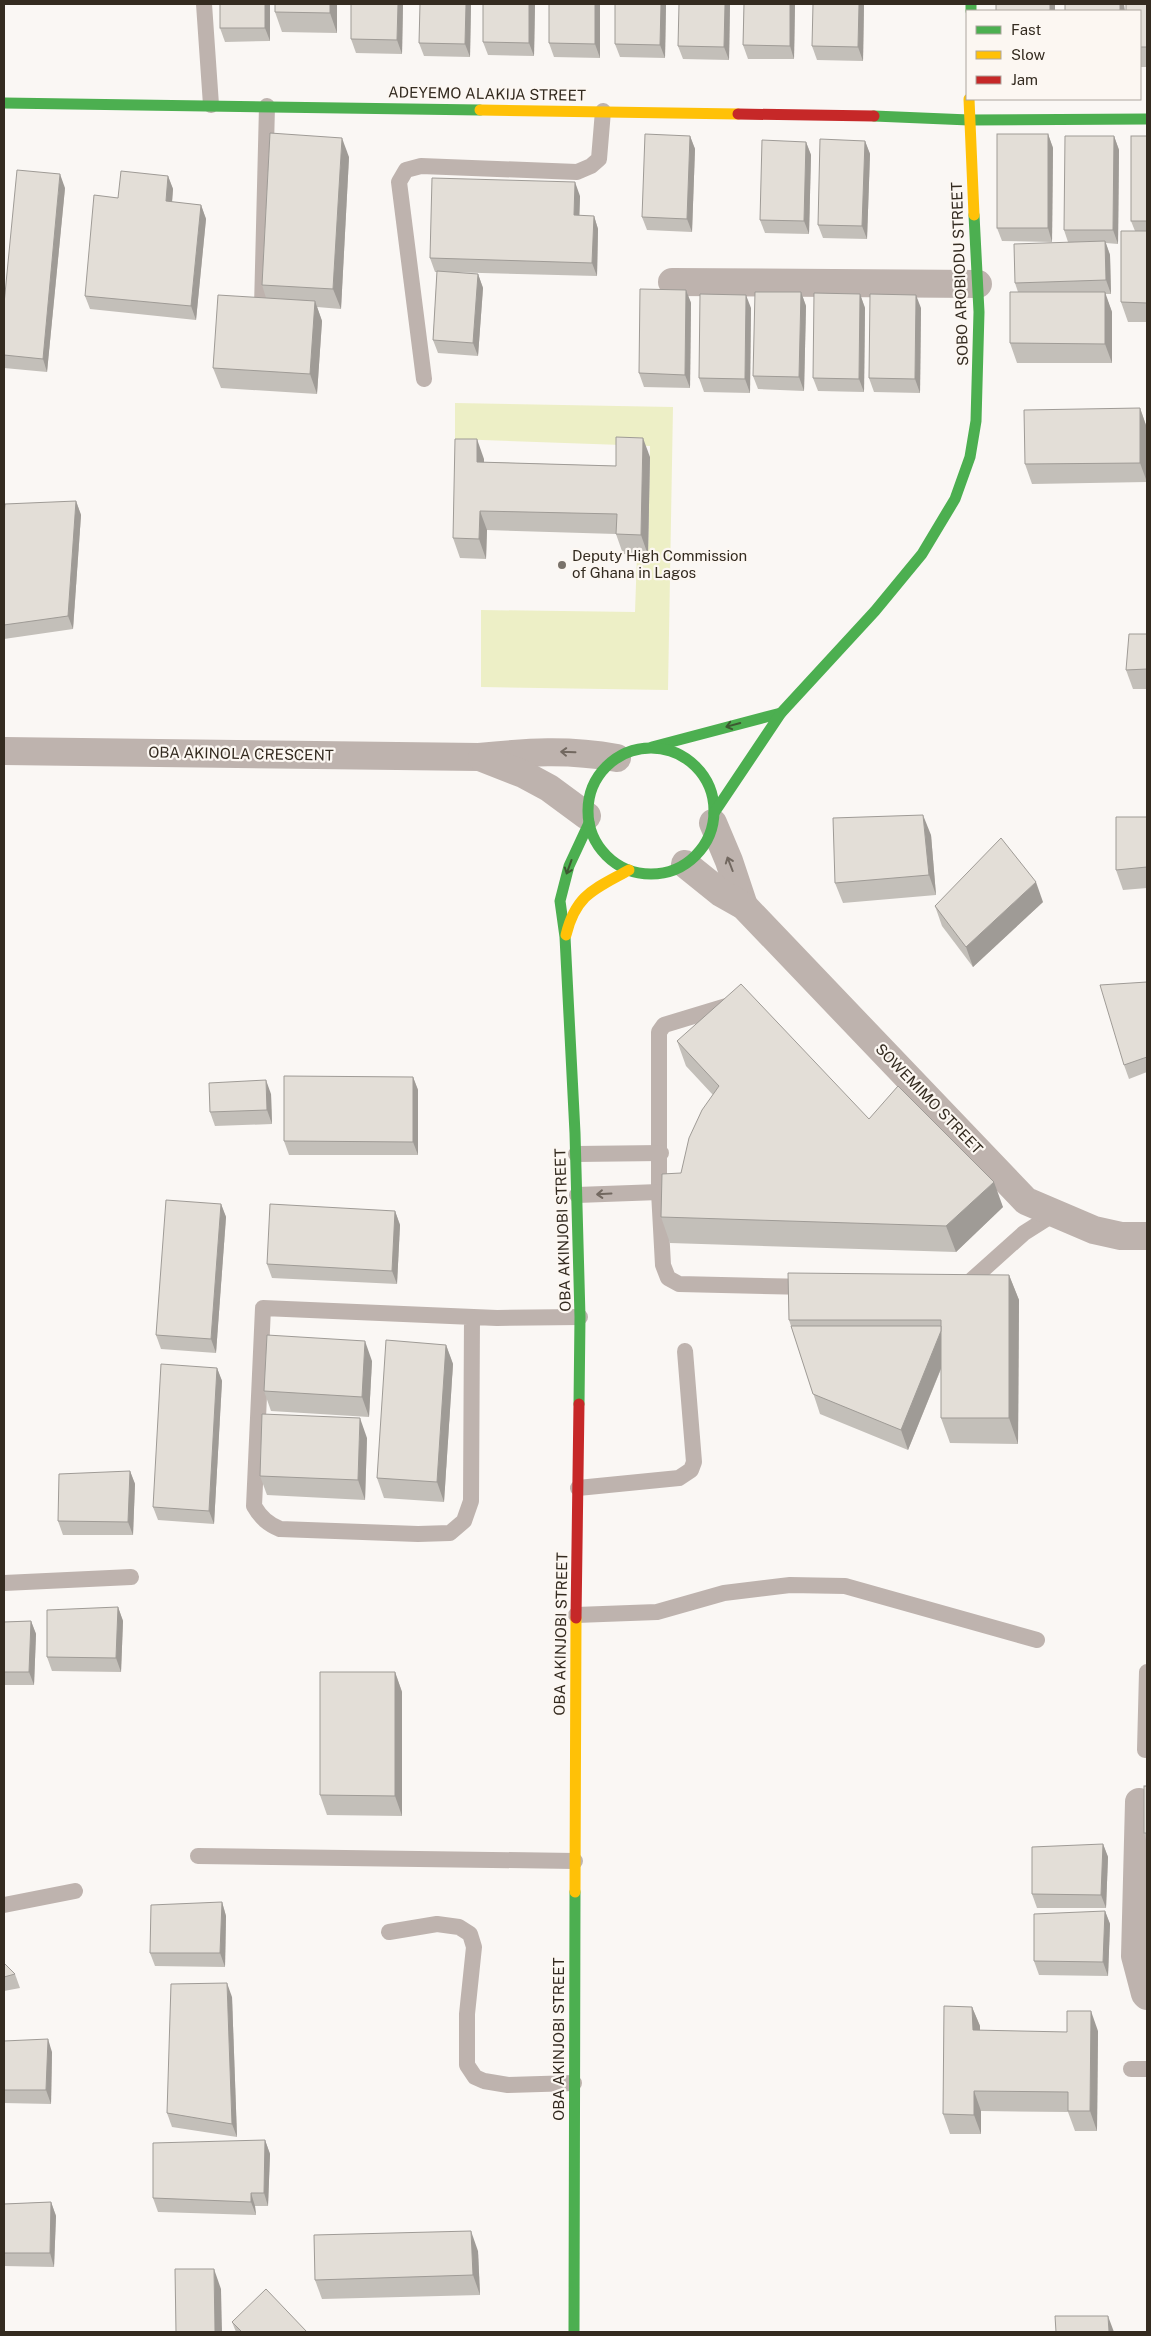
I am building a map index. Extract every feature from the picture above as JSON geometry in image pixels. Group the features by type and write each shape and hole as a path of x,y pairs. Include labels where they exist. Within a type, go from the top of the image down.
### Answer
{"street":[{"name":"SOBO AROBIODU STREET","path":"714,818 781,713 827,666 922,554 955,499 970,457 976,421 978,284 969,100"},
{"name":"ADEYEMO ALAKIJA STREET","path":"4,103 894,116 969,120 1147,119"},
{"path":"672,282 978,284"},
{"path":"648,748 667,750 685,758 700,771 710,788 714,818 709,836 699,852 685,864 667,872 648,874 629,870 610,859 596,843 588,819 589,796 595,781 604,768 617,758 631,751 781,713"},
{"name":"OBA AKINOLA CRESCENT","path":"4,751 479,757 543,751 582,752 617,758"},
{"name":"OBA AKINOLA CRESCENT","path":"479,757 523,774 549,788 588,819"},
{"name":"SOWEMIMO STREET","path":"714,818 744,906"},
{"name":"OBA AKINJOBI STREET","path":"574,2332 574,1860 580,1317 576,1154 565,937 560,901 569,866 588,819"},
{"name":"SOWEMIMO STREET","path":"685,864 744,906 1026,1201 1094,1230 1121,1236 1147,1236"},
{"name":"OBA AKINJOBI STREET","path":"565,937 573,910 584,897 629,870"},
{"path":"1139,1802 1135,1956 1147,1996"}],"lane":[{"path":"204,4 210,105"},
{"path":"262,307 268,106"},
{"path":"424,379 399,182 406,170 421,166 577,172 591,166 599,159 603,111"},
{"path":"749,1000 664,1025 659,1032 661,1153 659,1192 663,1265 668,1278 678,1284 828,1288"},
{"path":"576,1154 661,1153"},
{"path":"577,1196 659,1192"},
{"path":"946,1290 966,1285 1024,1234 1054,1214"},
{"path":"472,1317 471,1501 464,1521 450,1532 418,1534 280,1529 269,1524 261,1517 254,1506 263,1308 472,1317 580,1317"},
{"path":"578,1488 679,1478 691,1470 694,1462 685,1351"},
{"path":"4,1583 131,1577"},
{"path":"576,1615 657,1612 724,1593 790,1585 845,1586 1037,1640"},
{"path":"1145,1750 1147,1672"},
{"path":"198,1856 574,1860"},
{"path":"4,1905 75,1891"},
{"path":"389,1932 437,1924 459,1927 470,1934 474,1947 467,2014 467,2066 475,2077 484,2081 508,2085 574,2083"}],"green space":[{"path":"455,403 673,407 668,690 481,687 481,610 635,612 637,555 648,555 650,446 455,439"}],"building":[{"path":"220,4 265,4 265,28 220,28"},
{"path":"275,4 330,4 330,13 275,12"},
{"path":"351,4 398,4 397,40 351,39"},
{"path":"420,4 466,4 465,44 419,43"},
{"path":"483,4 529,4 529,43 483,42"},
{"path":"549,4 595,4 595,44 549,43"},
{"path":"615,4 661,4 660,45 615,44"},
{"path":"679,4 725,4 724,47 678,46"},
{"path":"744,4 790,4 790,46 743,45"},
{"path":"813,4 859,4 858,47 812,46"},
{"path":"996,4 1050,4 1050,10 996,10"},
{"path":"1065,4 1120,4 1120,10 1065,10"},
{"path":"1126,4 1147,4 1147,47 1141,47 1141,10 1126,10"},
{"path":"270,133 342,138 333,289 262,285"},
{"path":"645,134 690,136 687,219 642,217"},
{"path":"997,134 1048,134 1048,228 997,228"},
{"path":"1065,136 1114,136 1113,230 1064,230"},
{"path":"1131,136 1147,136 1147,221 1131,221"},
{"path":"820,139 865,141 862,226 818,225"},
{"path":"762,140 806,142 804,221 760,220"},
{"path":"17,170 60,174 43,359 4,355 4,304"},
{"path":"121,171 168,176 166,201 201,205 191,306 85,296 94,195 118,198"},
{"path":"432,178 575,182 574,215 594,216 592,263 430,258"},
{"path":"1121,231 1147,231 1147,303 1121,302"},
{"path":"1105,241 1106,280 1015,283 1014,244"},
{"path":"437,271 478,274 473,343 433,340"},
{"path":"640,289 686,290 685,375 639,373"},
{"path":"755,292 801,292 799,377 753,376"},
{"path":"1010,292 1105,292 1105,344 1010,343"},
{"path":"814,293 860,294 859,379 813,378"},
{"path":"700,294 746,295 745,379 699,378"},
{"path":"870,294 916,295 915,379 869,378"},
{"path":"218,295 315,301 310,374 213,368"},
{"path":"1140,408 1140,463 1025,464 1024,410"},
{"path":"616,437 643,438 641,535 616,534 617,514 480,511 479,539 453,538 455,439 477,439 477,462 616,466"},
{"path":"76,501 68,616 4,625 5,504"},
{"path":"1129,634 1147,634 1147,669 1126,670"},
{"path":"923,815 929,875 835,883 833,818"},
{"path":"1116,817 1147,817 1147,867 1116,870"},
{"path":"1001,838 1036,882 966,947 935,906"},
{"path":"1147,982 1147,1057 1124,1065 1100,985"},
{"path":"741,984 869,1119 898,1086 994,1182 946,1226 661,1217 662,1174 681,1173 689,1138 702,1110 719,1086 677,1041"},
{"path":"284,1076 413,1077 413,1142 284,1141"},
{"path":"266,1080 267,1110 210,1112 209,1083"},
{"path":"166,1200 221,1204 211,1339 156,1335"},
{"path":"270,1204 395,1211 392,1271 267,1264"},
{"path":"788,1273 1009,1275 1009,1418 941,1418 941,1320 789,1320"},
{"path":"791,1326 941,1326 941,1331 901,1430 813,1394"},
{"path":"267,1335 365,1341 362,1397 264,1391"},
{"path":"386,1340 446,1345 437,1482 377,1478"},
{"path":"161,1364 217,1368 209,1511 153,1507"},
{"path":"262,1414 360,1418 358,1480 260,1476"},
{"path":"130,1471 128,1522 58,1521 59,1474"},
{"path":"118,1607 116,1658 47,1657 47,1610"},
{"path":"31,1621 29,1672 4,1672 4,1622"},
{"path":"320,1672 395,1672 395,1796 320,1795"},
{"path":"1144,1786 1147,1786 1147,1833 1144,1833"},
{"path":"1103,1844 1101,1895 1032,1894 1032,1847"},
{"path":"222,1902 220,1953 150,1953 151,1905"},
{"path":"1105,1911 1103,1962 1034,1961 1034,1914"},
{"path":"4,1963 15,1974 4,1977"},
{"path":"227,1983 232,2124 167,2113 171,1984"},
{"path":"944,2006 972,2007 973,2030 1067,2032 1067,2011 1091,2011 1090,2111 1068,2111 1068,2092 974,2091 974,2115 943,2114"},
{"path":"48,2039 46,2090 4,2090 4,2041"},
{"path":"265,2140 264,2193 251,2193 251,2202 153,2198 153,2143"},
{"path":"51,2202 50,2253 4,2253 4,2204"},
{"path":"471,2231 473,2275 315,2280 314,2235"},
{"path":"175,2269 214,2269 215,2332 176,2332"},
{"path":"266,2289 307,2332 242,2332 232,2322"},
{"path":"1055,2316 1108,2316 1109,2332 1056,2332"}],"traffic: fast":[{"path":"971,4 971,10"},
{"path":"4,103 480,110"},
{"path":"874,116 969,120 1147,119"},
{"path":"714,813 781,713 875,611 922,554 955,499 970,457 976,421 979,312 974,215"},
{"path":"652,747 781,713"},
{"path":"651,748 675,753 695,767 709,787 714,811 709,835 695,855 675,869 651,874 627,869 607,855 593,835 588,811 593,787 607,767 627,753 651,748"},
{"path":"579,1404 580,1317 575,1133 565,937 560,901 569,866 589,823"},
{"path":"574,2332 575,1892"}],"traffic: slow":[{"path":"969,100 974,215"},
{"path":"480,110 738,114"},
{"path":"566,935 570,921 581,901 597,888 629,870"},
{"path":"575,1892 576,1618"}],"traffic: jam":[{"path":"738,114 874,116"},
{"path":"576,1618 579,1404"}],"place":[{"name":"Deputy High Commission of Ghana in Lagos","path":"562,565"}]}
